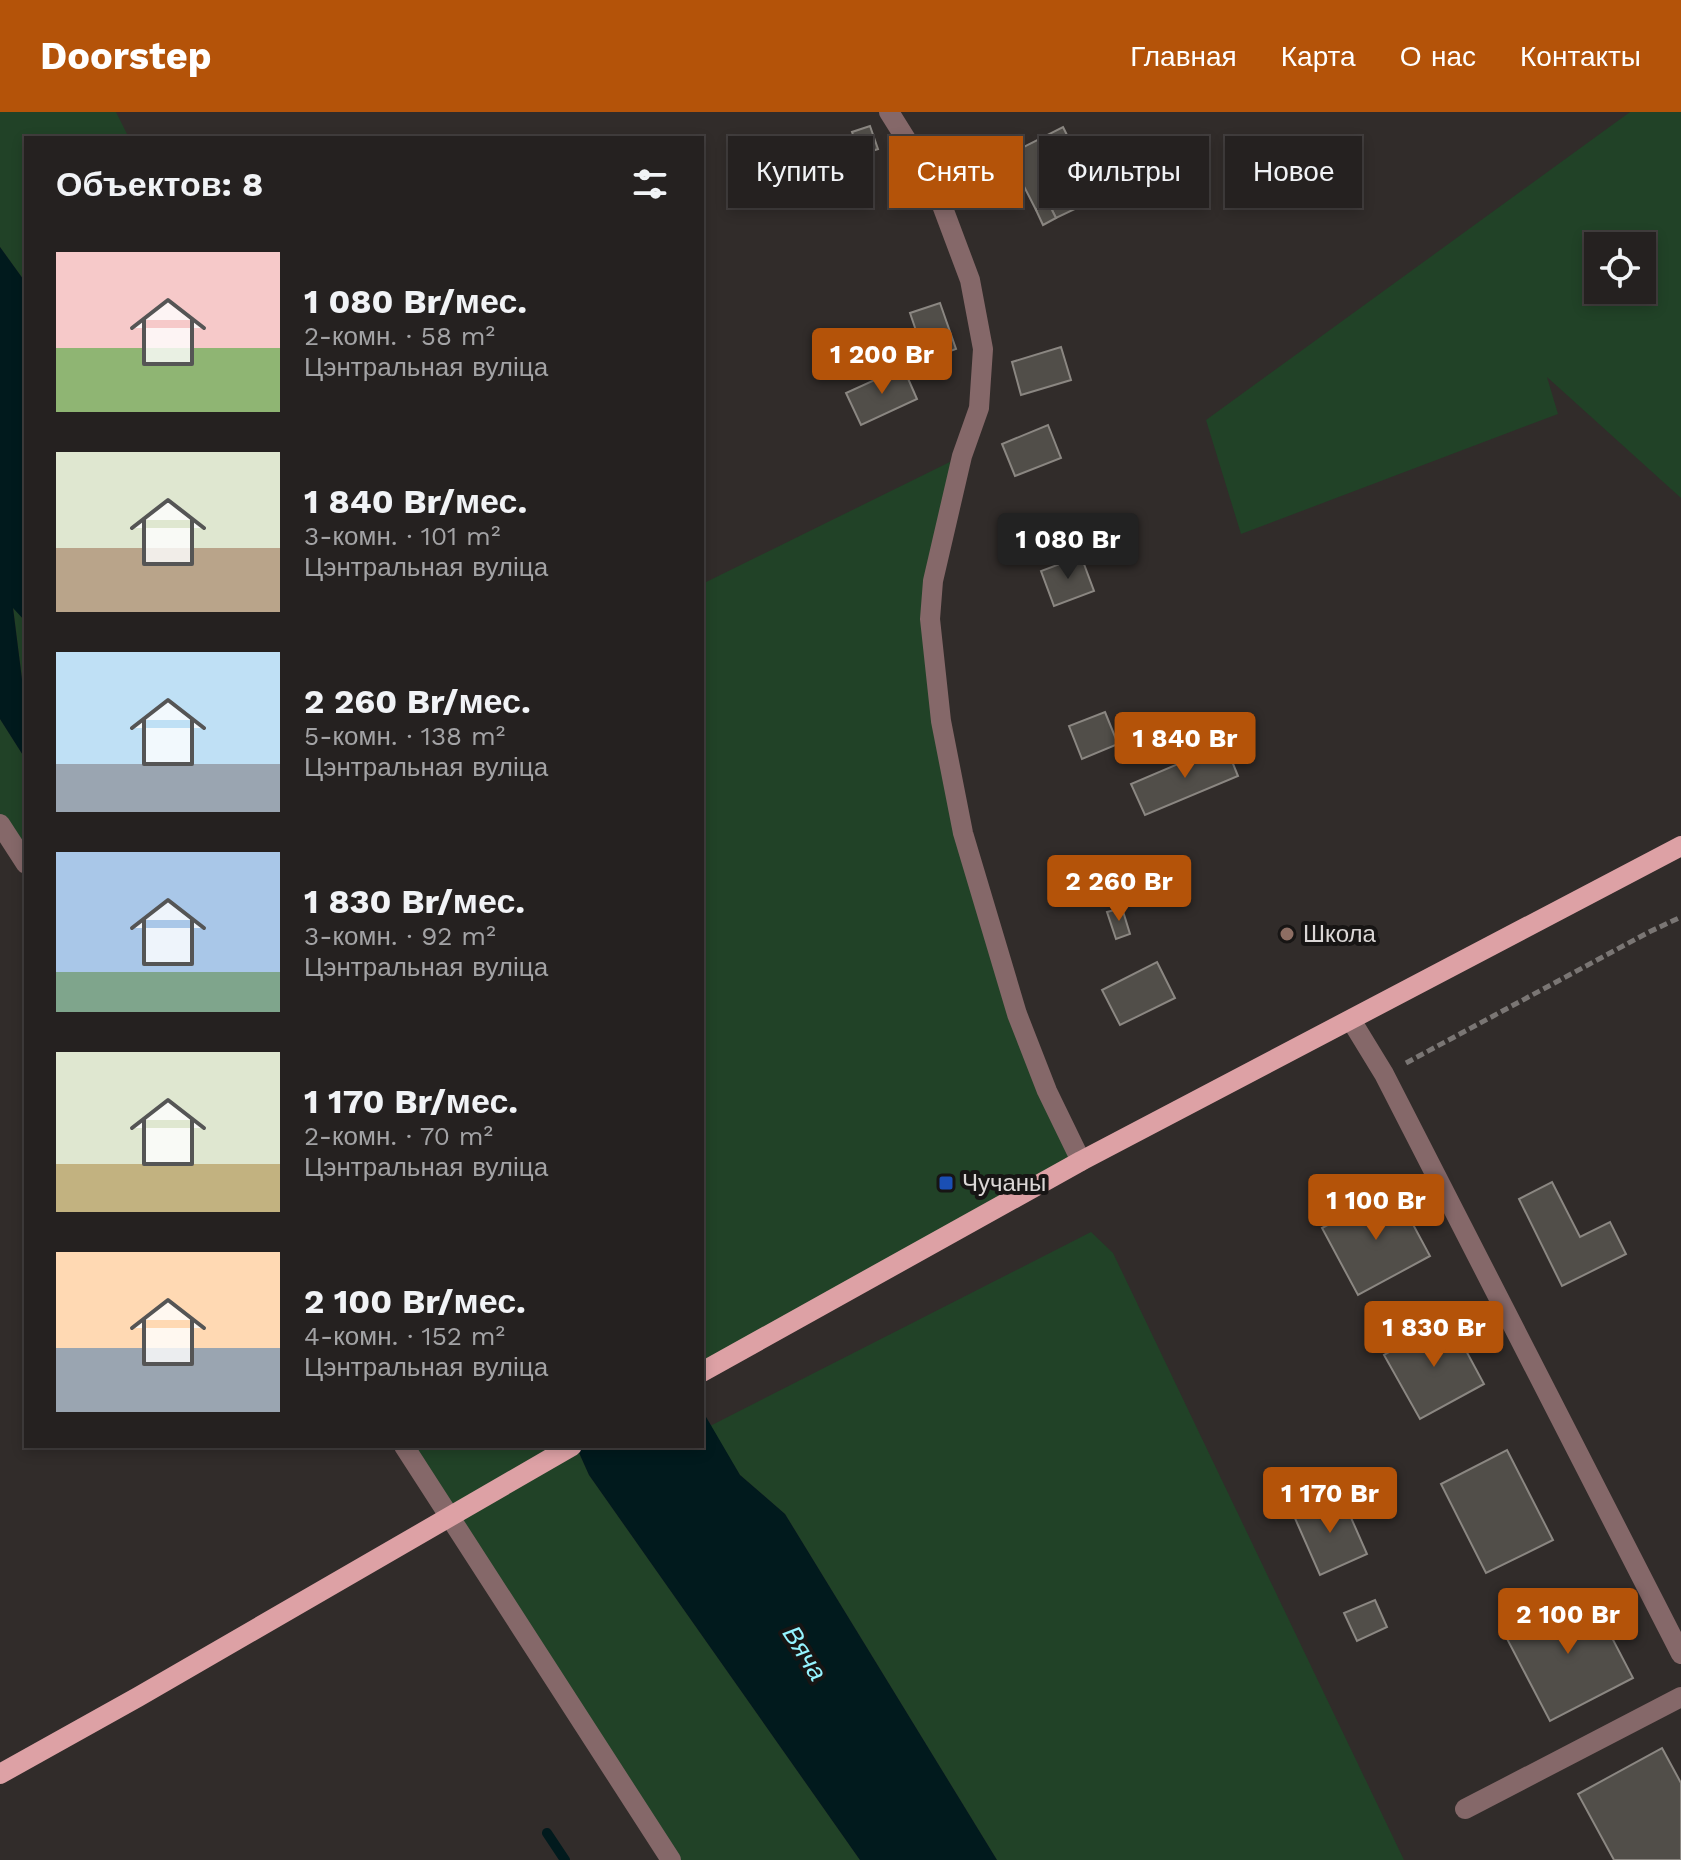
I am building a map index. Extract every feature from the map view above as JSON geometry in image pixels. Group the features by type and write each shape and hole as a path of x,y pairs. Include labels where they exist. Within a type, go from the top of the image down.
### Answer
{"main road":[{"path":"704,1371 1081,1161 1681,846"},
{"path":"0,1774 568,1448"}],"street":[{"path":"889,112 934,184 970,280 983,349 979,408 962,456 933,581 930,619 941,721 963,833 1017,1014 1047,1091 1081,1161"},
{"path":"0,824 24,861"},
{"path":"1351,1020 1384,1074 1681,1654"},
{"path":"405,1448 671,1860"},
{"path":"1465,1809 1681,1697"}],"path":[{"path":"1384,1074 1681,917"}],"green space":[{"path":"0,112 116,112 128,136 24,136 24,280 0,247"},
{"path":"1630,112 1681,112 1681,498 1547,377 1558,414 1241,534 1206,420"},
{"path":"962,456 933,581 941,721 1017,1014 1081,1161 704,1371 704,583"},
{"path":"13,606 24,620 24,695"},
{"path":"0,719 24,757 24,861 0,824"},
{"path":"1091,1232 1113,1253 1404,1860 997,1860 785,1514 740,1475 710,1426"},
{"path":"405,1448 577,1448 589,1475 860,1860 671,1860"}],"water":[{"path":"0,247 24,280 24,620 13,608 24,695 24,757 0,719"},
{"name":"Вяча","path":"704,1413 740,1475 785,1514 997,1860 860,1860 589,1475 577,1448 704,1448"}],"building":[{"path":"870,126 878,149 873,151 873,136 853,136 852,132"},
{"path":"1063,127 1067,136 1045,136"},
{"path":"1039,139 1040,208 1036,210 1023,184 1023,147"},
{"path":"1051,208 1077,208 1056,218"},
{"path":"1051,208 1056,218 1043,225 1036,210"},
{"path":"940,303 956,349 926,360 910,313"},
{"path":"1061,347 1071,380 1021,395 1012,362"},
{"path":"903,367 917,399 861,425 846,393"},
{"path":"1048,425 1061,458 1015,476 1002,444"},
{"path":"1081,556 1094,591 1054,606 1041,571"},
{"path":"1105,712 1118,744 1082,759 1069,726"},
{"path":"1225,744 1238,776 1145,815 1131,784"},
{"path":"1122,908 1130,934 1116,939 1107,912"},
{"path":"1157,962 1175,998 1120,1025 1102,990"},
{"path":"1552,1182 1580,1237 1610,1222 1626,1254 1562,1286 1519,1199"},
{"path":"1394,1189 1430,1256 1358,1295 1322,1228"},
{"path":"1449,1319 1484,1384 1420,1419 1384,1355"},
{"path":"1507,1450 1553,1540 1486,1573 1441,1484"},
{"path":"1341,1495 1367,1554 1320,1575 1294,1516"},
{"path":"1587,1590 1633,1678 1550,1721 1504,1633"},
{"path":"1375,1600 1387,1627 1357,1641 1344,1613"},
{"path":"1662,1748 1681,1783 1681,1860 1614,1860 1578,1794"}],"waterway":[{"path":"547,1833 565,1860"}],"place":[{"name":"Школа","path":"1287,934"},
{"name":"Чучаны","path":"946,1183"}]}
